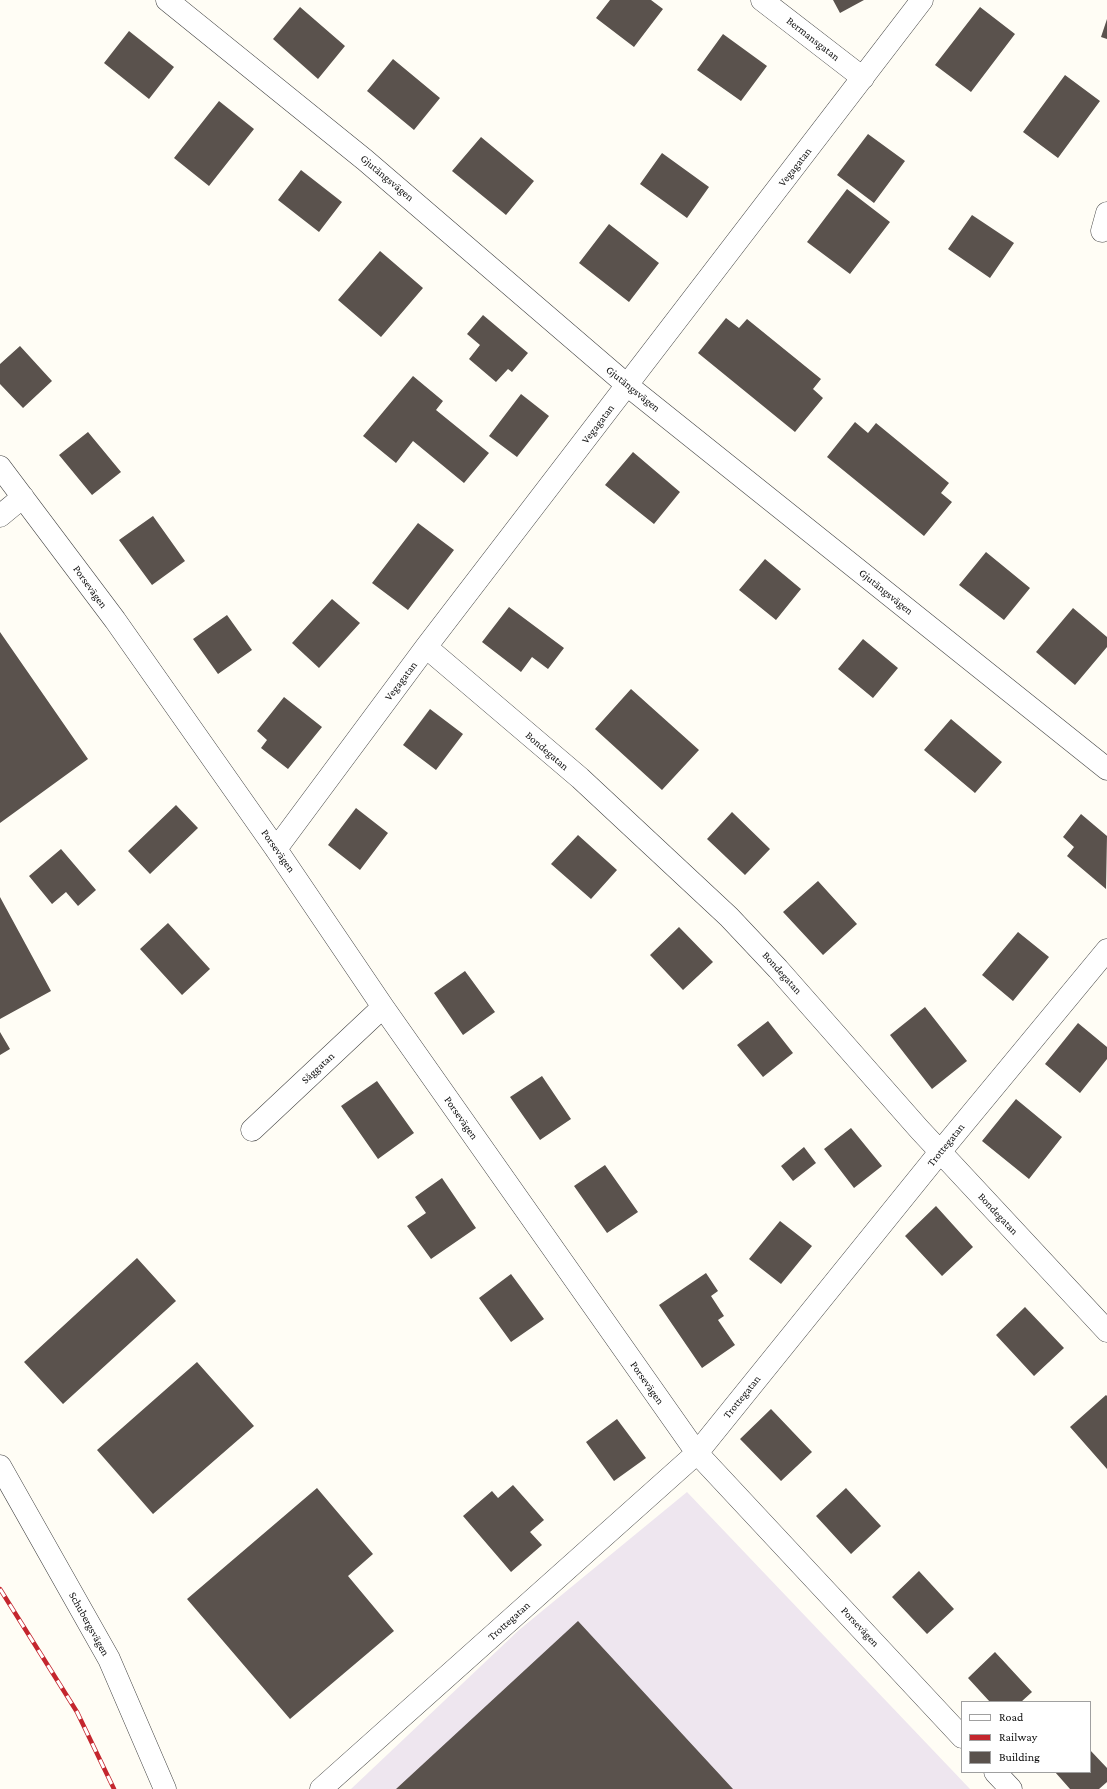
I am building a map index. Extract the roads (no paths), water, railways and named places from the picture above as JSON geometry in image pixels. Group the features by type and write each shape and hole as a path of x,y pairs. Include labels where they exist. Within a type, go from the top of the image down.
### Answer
{"street":[{"name":"Gjutängsvägen","path":"167,0 365,160 627,385 1107,768"},
{"name":"Bermansgatan","path":"762,0 863,78"},
{"name":"Vegagatan","path":"276,849 426,647 922,0"},
{"name":"Porsevägen","path":"0,467 119,627 276,849 383,1007 696,1453 961,1736"},
{"path":"0,516 23,496"},
{"name":"Bondegatan","path":"426,647 580,778 729,917 778,969 940,1152 1107,1331"},
{"name":"Trottegatan","path":"321,1789 696,1453 940,1152 1107,950"},
{"name":"Såggatan","path":"252,1130 383,1007"},
{"name":"Schubergsvägen","path":"0,1466 109,1659 165,1789"},
{"path":"996,1773 1011,1789"}],"railway":[{"path":"0,1589 77,1712 114,1789"}]}
